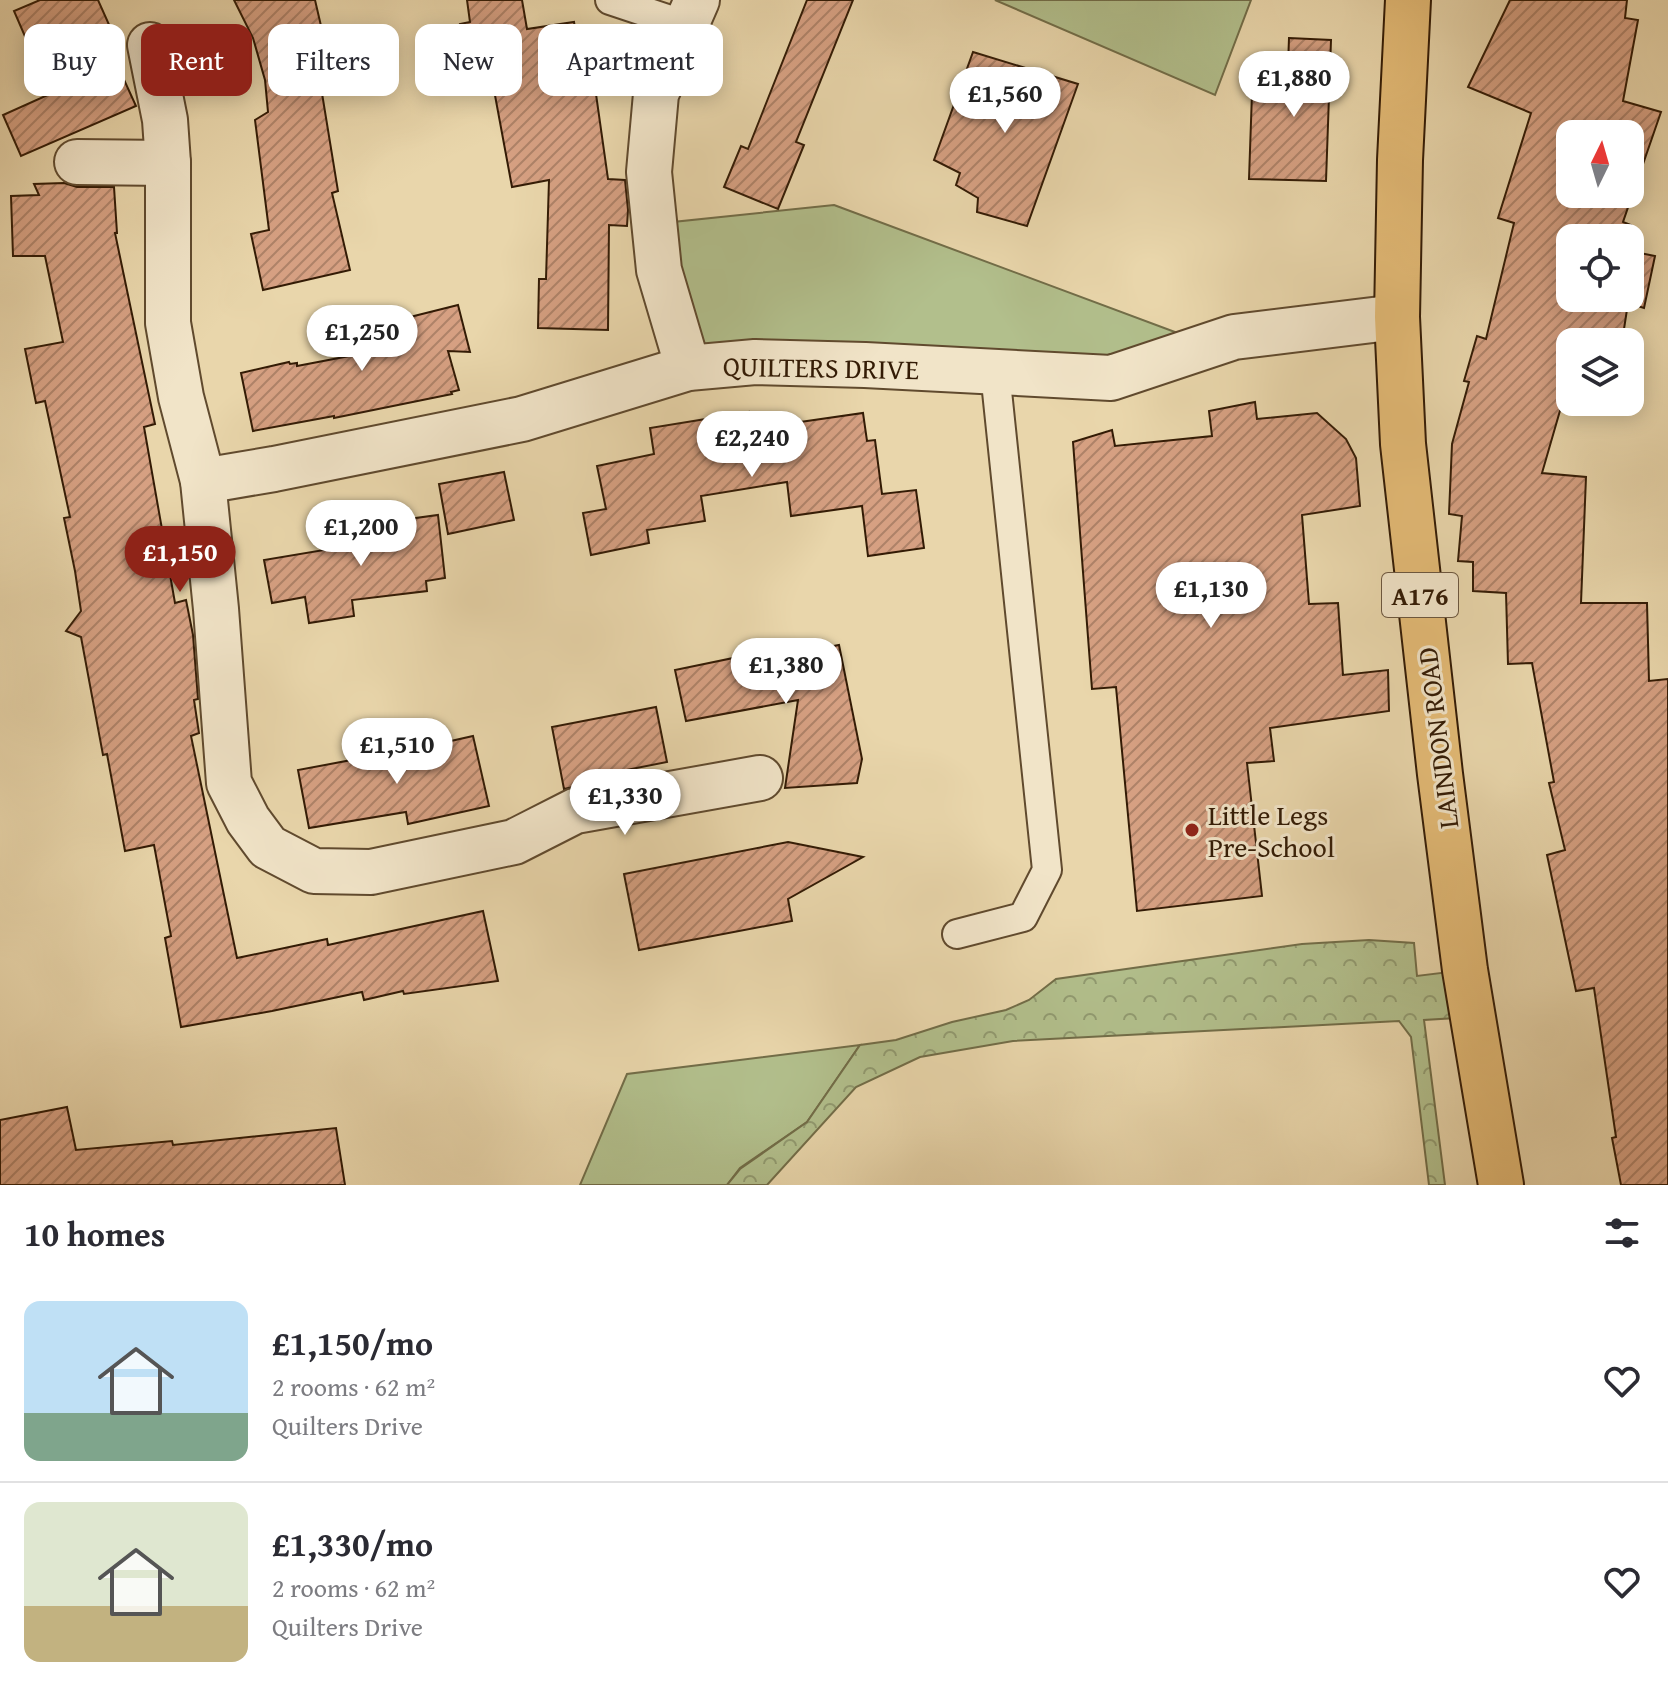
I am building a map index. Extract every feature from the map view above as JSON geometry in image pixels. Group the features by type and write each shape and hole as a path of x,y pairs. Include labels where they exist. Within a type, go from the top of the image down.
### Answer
{"main road":[{"name":"LAINDON ROAD","path":"1408,0 1400,160 1397,317 1403,444 1465,970 1501,1185"}],"street":[{"path":"688,368 659,270 649,172 656,94 691,13"},
{"path":"160,96 168,163 168,323 181,397 203,481 229,783 248,820 268,847 314,871 371,872 514,842 575,811 760,778"},
{"path":"77,162 168,163"},
{"name":"QUILTERS DRIVE","path":"203,481 522,419 688,368 755,362 1111,378 1234,337 1397,317"}],"lane":[{"path":"610,0 691,13"},
{"path":"957,934 1023,917 1047,870 995,372"}],"green space":[{"path":"995,0 1251,0 1215,95"},
{"path":"834,205 1183,335 1105,361 684,354 654,224"},
{"path":"1369,940 1414,943 1417,976 1465,970 1473,1017 1424,1020 1445,1185 1429,1185 1411,1037 1399,1021 1013,1041 920,1057 856,1087 767,1185 727,1185 740,1169 807,1122 860,1045 896,1040 952,1022 1006,1010 1029,1000 1056,979 1302,944"},
{"path":"860,1045 807,1122 740,1168 727,1185 580,1185 627,1074"}],"building":[{"path":"40,0 98,0 109,24 24,24 24,34 14,11"},
{"path":"234,0 315,0 321,24 268,24 268,96 322,96 338,191 332,193 350,270 263,290 251,234 269,230 255,120 268,112 265,80 252,36 252,24 246,24"},
{"path":"467,0 522,0 527,29 538,27 538,96 596,96 608,179 625,180 628,210 627,226 609,225 608,330 538,328 539,279 546,279 549,180 512,187 495,96 522,96 522,24 460,24 470,22"},
{"path":"807,0 853,0 796,142 804,145 778,209 724,187 741,146 748,149"},
{"path":"1510,0 1627,0 1625,18 1638,20 1623,101 1661,112 1644,161 1644,120 1556,120 1556,208 1628,208 1623,222 1628,224 1556,224 1556,312 1627,312 1624,328 1556,328 1556,416 1558,416 1542,473 1586,477 1581,603 1647,603 1649,681 1668,679 1668,1185 1621,1185 1612,1138 1616,1137 1594,988 1576,991 1547,855 1565,850 1549,783 1554,782 1532,663 1508,664 1506,593 1473,591 1473,562 1458,561 1462,516 1449,514 1452,444 1469,382 1464,381 1477,336 1486,339 1514,223 1498,218 1531,113 1468,87"},
{"path":"1289,38 1331,40 1326,181 1249,179 1252,93 1287,94"},
{"path":"973,52 1078,84 1027,226 977,212 978,198 956,185 960,173 934,160"},
{"path":"125,82 136,106 21,156 3,115 46,96 125,96"},
{"path":"64,183 77,187 114,187 115,233 155,424 144,427 175,603 186,600 193,635 198,699 194,700 199,733 191,736 237,958 327,939 328,945 483,911 498,981 404,994 403,991 364,1000 362,992 181,1027 165,938 171,936 154,845 125,851 81,637 66,631 81,611 64,518 70,517 45,401 36,403 25,349 63,342 45,256 13,256 11,196 39,195 34,184"},
{"path":"1644,254 1655,256 1644,308"},
{"path":"458,305 470,352 448,351 459,390 334,418 253,431 241,373 289,362 297,363 297,366 386,349 335,348 334,336"},
{"path":"1255,402 1257,419 1317,413 1346,439 1356,458 1360,506 1302,515 1309,604 1338,603 1343,675 1388,670 1389,711 1270,728 1274,761 1247,763 1262,896 1137,911 1116,687 1092,689 1073,442 1112,430 1115,446 1212,436 1209,411"},
{"path":"749,412 752,429 863,413 867,441 875,440 882,494 916,490 924,548 868,556 862,506 791,516 787,482 701,496 705,521 647,530 649,543 591,555 583,513 606,509 597,466 654,454 650,428"},
{"path":"504,472 514,520 448,534 439,484"},
{"path":"438,515 445,578 426,581 427,591 352,600 354,616 309,623 305,597 272,603 264,560 360,544 357,526"},
{"path":"801,644 803,652 839,645 862,759 857,783 785,788 798,700 686,721 675,670"},
{"path":"656,707 667,762 606,774 607,780 564,789 552,727"},
{"path":"473,736 489,806 408,824 406,812 309,828 298,770 357,759 358,762"},
{"path":"788,842 863,857 788,899 792,921 639,950 624,874"},
{"path":"67,1107 76,1150 172,1141 173,1145 336,1128 345,1185 0,1185 0,1120"}],"place":[{"name":"Little Legs Pre-School","path":"1192,830"}]}
